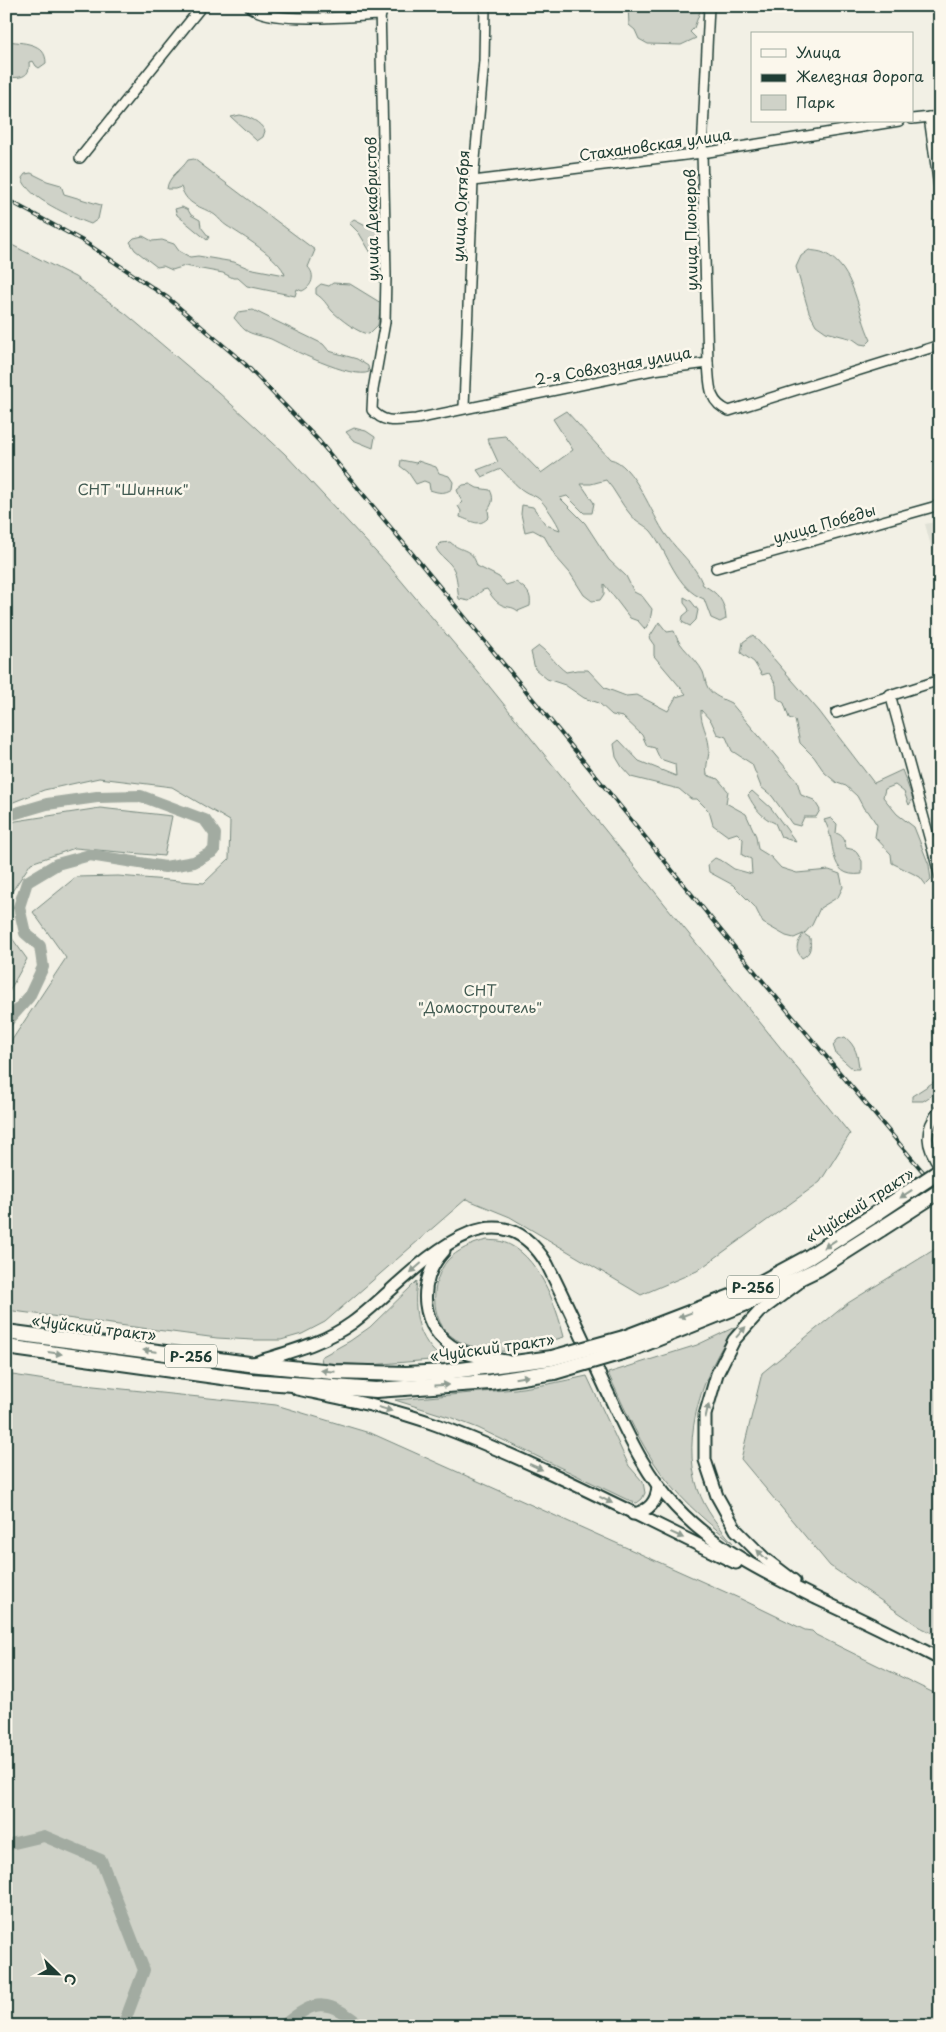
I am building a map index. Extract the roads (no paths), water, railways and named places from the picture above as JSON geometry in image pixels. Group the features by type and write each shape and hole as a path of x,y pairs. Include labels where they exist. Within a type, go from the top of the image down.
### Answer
{"highway":[{"name":"«Чуйский тракт»","path":"6,1332 250,1364 333,1372 406,1374 445,1372 552,1358 627,1344 744,1292 809,1257 940,1171"},
{"name":"«Чуйский тракт»","path":"6,1347 251,1380 376,1390 490,1382 554,1372 627,1344 749,1302 818,1269 940,1191"}],"main road":[{"path":"250,1364 304,1347 335,1334 354,1322 436,1252 465,1233 486,1228 506,1230 522,1237 541,1254 560,1290 618,1415 658,1486 675,1506 706,1535 724,1548 782,1581"},
{"path":"455,1239 440,1256 428,1276 424,1296 431,1322 438,1333 456,1349 469,1354 517,1363"},
{"path":"814,1596 765,1559 736,1530 717,1496 705,1460 705,1415 717,1374 734,1340 759,1312 818,1269"},
{"path":"251,1380 365,1402 435,1424 477,1441 571,1483 742,1565 814,1596 940,1659"},
{"path":"633,1514 642,1512 653,1504 658,1486"}],"street":[{"path":"80,158 202,6"},
{"path":"249,6 253,11 274,17 381,11"},
{"name":"улица Октября","path":"464,407 474,181 484,61 485,6"},
{"name":"улица Пионеров","path":"708,363 702,153 709,6"},
{"name":"улица Декабристов","path":"372,410 373,390 385,322 386,276 381,11"},
{"path":"914,120 940,116"},
{"path":"929,117 940,194"},
{"name":"Стахановская улица","path":"474,181 702,153 893,122"},
{"name":"2-я Совхозная улица","path":"372,410 379,418 385,420 416,419 464,407 653,370 708,363 711,394 719,407 729,411 940,345"},
{"name":"улица Победы","path":"716,568 940,505"},
{"path":"836,713 890,694 940,680"},
{"path":"890,694 940,877"},
{"path":"940,1109 928,1135 930,1154 940,1167"}],"waterway":[{"path":"6,816 47,804 97,797 141,796 205,820 215,834 214,851 194,862 165,867 90,855 57,864 27,882 19,907 25,933 40,946 43,967 29,997 6,1023"},
{"path":"6,1845 44,1836 101,1860 144,1970 123,2026"},
{"path":"283,2026 305,2010 322,2005 340,2011 362,2026"}],"railway":[{"path":"6,199 83,241 168,298 245,364 319,441 560,732 740,954 940,1192"}],"park label":[{"name":"СНТ \"Шинник\"","path":"133,488"},
{"name":"СНТ \"Домостроитель\"","path":"480,998"}]}
